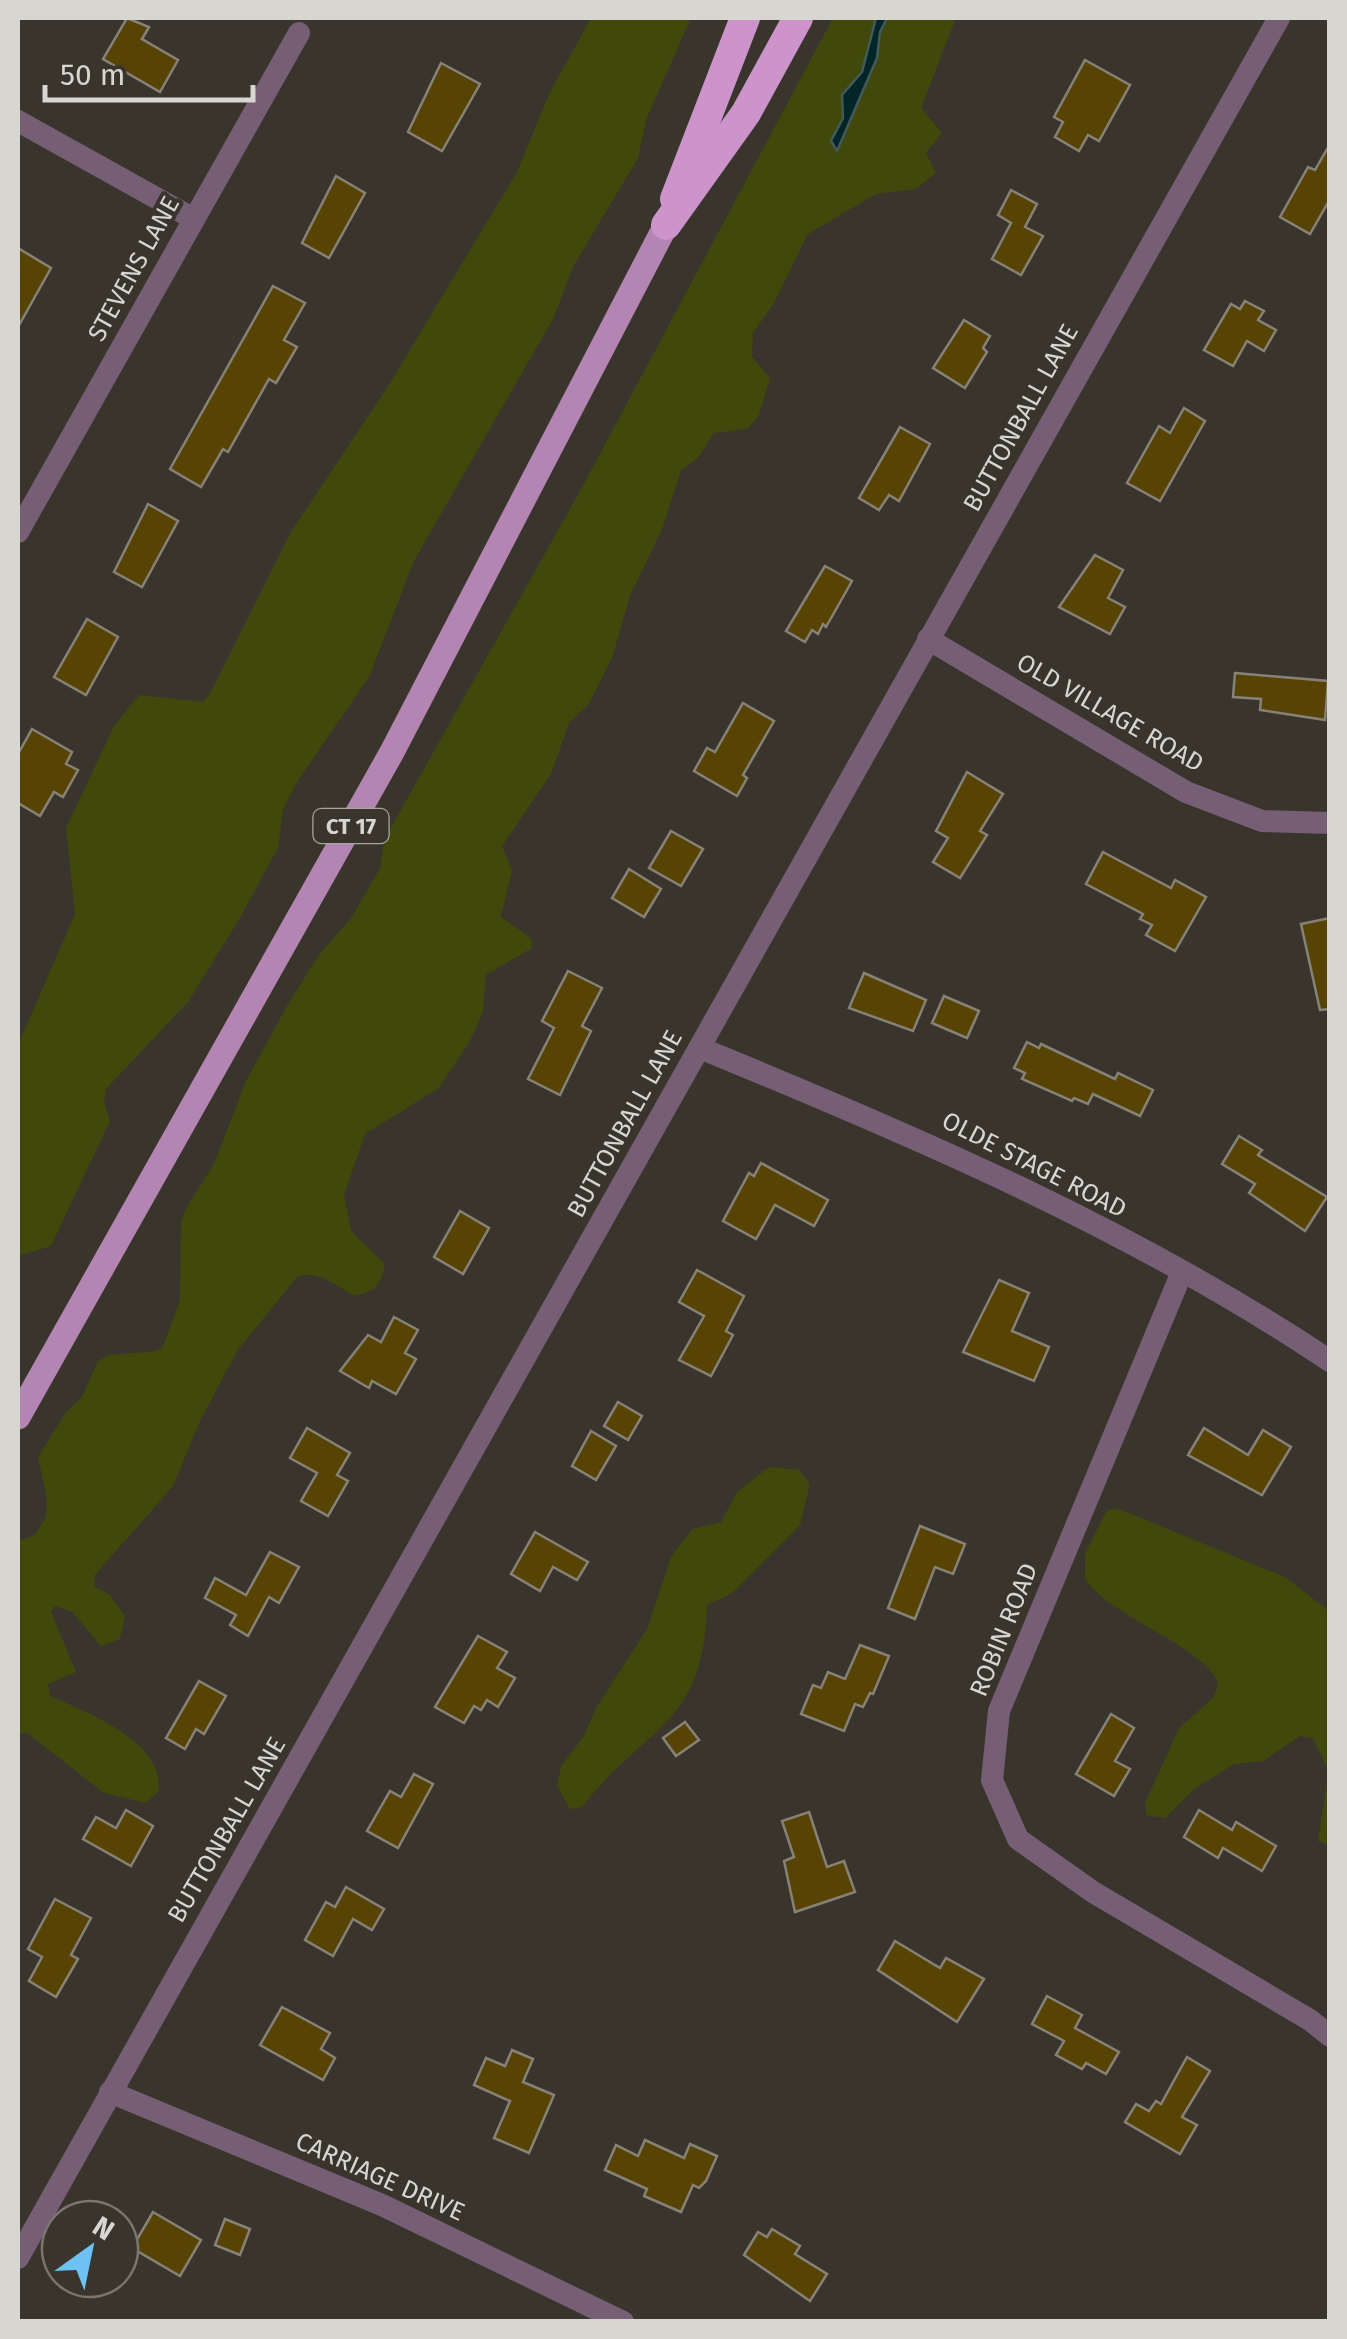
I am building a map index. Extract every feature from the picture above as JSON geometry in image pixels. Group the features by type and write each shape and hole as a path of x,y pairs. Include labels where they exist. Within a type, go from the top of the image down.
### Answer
{"highway":[{"name":"CT 17","path":"666,225 745,18"},
{"name":"CT 17","path":"666,225 746,113 798,18"}],"main road":[{"name":"CT 17","path":"18,1417 421,700 666,225"}],"street":[{"name":"BUTTONBALL LANE","path":"18,2258 1280,18"},
{"name":"STEVENS LANE","path":"18,532 299,33"},
{"path":"18,121 194,219"},
{"name":"OLD VILLAGE ROAD","path":"928,639 1186,792 1262,822 1330,822"},
{"name":"OLDE STAGE ROAD","path":"700,1048 958,1154 1182,1272 1330,1362"},
{"name":"ROBIN ROAD","path":"1182,1272 999,1711 992,1780 1018,1839 1093,1892 1330,2036"},
{"name":"CARRIAGE DRIVE","path":"110,2092 382,2205 622,2322"}],"green space":[{"path":"591,18 691,18 646,120 638,158 574,265 553,319 414,561 369,677 297,782 283,810 278,848 240,918 188,1002 106,1089 104,1102 110,1121 51,1246 18,1256 18,1045 75,914 66,828 114,726 139,695 203,702 211,692 291,532 387,388 517,172 550,92"},
{"path":"833,18 876,18 862,72 842,95 843,118 831,141 877,58 880,32 887,18 956,18 921,108 942,133 926,153 936,173 916,189 876,194 808,234 774,303 753,333 752,357 770,378 759,415 747,429 714,433 698,458 681,470 663,527 630,596 612,658 589,704 569,723 551,774 502,846 512,870 501,917 531,938 532,948 486,975 483,1012 470,1041 439,1088 365,1134 344,1195 351,1231 385,1264 379,1282 354,1296 321,1277 298,1276 237,1351 200,1421 173,1486 94,1576 95,1587 110,1595 125,1616 120,1639 101,1646 72,1612 55,1606 51,1612 76,1672 48,1684 50,1696 121,1731 150,1758 157,1774 158,1792 146,1803 104,1793 26,1732 18,1735 18,1541 35,1535 46,1517 47,1500 38,1457 66,1412 82,1397 98,1361 110,1355 157,1351 163,1346 180,1300 181,1222 214,1164 246,1081 318,956 352,917 380,868 384,840 580,491"},
{"path":"769,1467 799,1470 810,1484 800,1525 731,1594 707,1605 703,1646 695,1677 683,1701 582,1807 570,1809 557,1786 561,1766 584,1736 596,1708 647,1629 671,1557 692,1529 721,1522 737,1492"},
{"path":"1119,1509 1285,1577 1329,1611 1329,1772 1313,1738 1300,1736 1263,1761 1234,1764 1193,1790 1165,1818 1146,1815 1145,1803 1179,1728 1213,1698 1218,1685 1198,1659 1116,1607 1085,1579 1085,1553 1107,1510"},
{"path":"1329,1772 1329,1845 1318,1841"}],"water":[{"path":"876,18 887,18 880,32 877,58 837,151 831,141 843,118 842,95 862,72"}],"building":[{"path":"127,18 149,27 142,39 178,60 160,92 103,59"},
{"path":"1085,60 1130,85 1099,141 1088,135 1079,151 1055,137 1063,122 1054,117"},
{"path":"441,63 480,84 442,151 408,132"},
{"path":"1330,144 1330,199 1310,234 1280,217 1308,167 1315,170"},
{"path":"336,176 365,193 329,258 302,243"},
{"path":"1011,190 1037,204 1025,227 1043,236 1021,275 992,259 1011,223 998,215"},
{"path":"18,248 51,268 18,327"},
{"path":"273,286 305,303 284,340 297,347 276,383 269,379 228,452 223,449 201,487 170,469"},
{"path":"1245,301 1264,311 1258,320 1276,330 1264,351 1247,341 1233,366 1204,350 1231,304 1240,309"},
{"path":"964,320 990,336 983,348 987,352 965,388 933,368"},
{"path":"1184,408 1205,421 1160,501 1127,483 1159,426 1170,433"},
{"path":"900,427 930,444 899,501 889,495 879,510 859,498"},
{"path":"148,504 178,521 142,587 114,572"},
{"path":"1095,555 1123,570 1108,598 1125,607 1110,634 1059,607"},
{"path":"825,566 852,581 826,627 823,624 818,634 812,630 805,642 786,631"},
{"path":"87,619 118,637 86,695 54,677"},
{"path":"1235,673 1328,681 1325,720 1260,710 1261,699 1233,697"},
{"path":"743,703 774,721 743,775 747,778 737,796 694,771 707,748 715,752"},
{"path":"32,729 72,752 66,764 78,770 63,797 54,792 40,816 18,803 18,754"},
{"path":"967,772 1003,794 980,831 987,835 960,878 933,862 948,838 936,831"},
{"path":"671,831 703,849 681,886 649,868"},
{"path":"1103,852 1171,888 1175,880 1206,897 1175,951 1146,935 1152,925 1140,919 1143,914 1086,884"},
{"path":"629,869 661,889 644,917 612,898"},
{"path":"1330,918 1330,1009 1320,1010 1301,924"},
{"path":"568,971 602,988 582,1026 591,1031 560,1095 528,1079 554,1028 542,1021"},
{"path":"864,973 926,1000 913,1031 849,1008"},
{"path":"944,996 979,1011 967,1038 932,1023"},
{"path":"1027,1042 1039,1048 1041,1044 1115,1079 1118,1073 1153,1090 1140,1116 1093,1094 1088,1104 1074,1098 1072,1101 1022,1079 1025,1073 1014,1068"},
{"path":"1239,1136 1262,1150 1258,1155 1327,1197 1305,1231 1249,1193 1255,1184 1222,1164"},
{"path":"761,1163 828,1200 814,1226 775,1205 756,1239 723,1221 749,1173 754,1176"},
{"path":"460,1211 489,1228 463,1274 434,1257"},
{"path":"697,1270 744,1296 726,1331 733,1335 711,1376 679,1360 704,1316 679,1302"},
{"path":"999,1280 1029,1293 1012,1331 1049,1347 1034,1381 963,1352"},
{"path":"394,1317 418,1330 405,1353 416,1359 396,1394 372,1381 369,1388 340,1371 368,1335 381,1342"},
{"path":"618,1402 642,1416 628,1440 604,1426"},
{"path":"307,1428 350,1453 337,1475 348,1481 328,1516 301,1501 317,1473 290,1458"},
{"path":"1204,1428 1248,1455 1263,1430 1291,1447 1262,1495 1188,1455"},
{"path":"591,1431 616,1446 596,1480 572,1466"},
{"path":"920,1526 965,1544 953,1574 935,1567 915,1619 888,1608"},
{"path":"535,1532 588,1562 577,1580 553,1567 540,1591 511,1574"},
{"path":"270,1552 299,1567 279,1603 269,1597 248,1636 230,1625 236,1615 205,1598 215,1578 246,1595"},
{"path":"478,1636 507,1652 497,1668 515,1678 498,1707 487,1700 481,1710 474,1706 464,1723 435,1707"},
{"path":"860,1645 889,1656 873,1694 863,1707 855,1704 844,1731 801,1714 813,1685 821,1688 828,1672 845,1679"},
{"path":"199,1681 226,1696 204,1734 196,1729 185,1749 166,1738"},
{"path":"1111,1714 1134,1728 1115,1761 1130,1769 1114,1796 1076,1774"},
{"path":"685,1722 699,1740 676,1756 663,1738"},
{"path":"414,1774 433,1784 398,1848 367,1831 390,1791 401,1797"},
{"path":"126,1810 153,1826 131,1866 83,1839 96,1817 116,1828"},
{"path":"1199,1810 1232,1830 1236,1822 1276,1846 1262,1871 1223,1848 1218,1858 1184,1837"},
{"path":"809,1812 827,1867 844,1861 855,1892 795,1912 784,1861 794,1857 782,1821"},
{"path":"346,1887 384,1909 372,1930 353,1919 333,1956 305,1940 326,1902 335,1907"},
{"path":"55,1899 91,1918 71,1955 78,1959 56,1997 29,1981 42,1957 28,1949"},
{"path":"895,1941 940,1968 946,1958 984,1979 957,2022 878,1970"},
{"path":"1047,1996 1082,2015 1075,2028 1119,2052 1106,2074 1086,2063 1082,2069 1056,2055 1064,2041 1032,2024"},
{"path":"282,2007 330,2033 321,2049 335,2058 323,2080 260,2045"},
{"path":"512,2050 533,2059 523,2082 554,2095 529,2153 494,2138 510,2101 474,2085 486,2058 505,2066"},
{"path":"1187,2057 1210,2071 1182,2117 1197,2125 1180,2154 1125,2122 1136,2104 1149,2111 1156,2101 1161,2104"},
{"path":"645,2140 684,2158 690,2144 717,2156 706,2181 699,2188 693,2185 681,2212 644,2196 647,2189 605,2170 616,2145 638,2156"},
{"path":"153,2212 201,2240 180,2276 140,2253 140,2234"},
{"path":"225,2219 250,2229 240,2255 215,2245"},
{"path":"772,2229 800,2246 795,2254 827,2274 810,2301 744,2255 758,2232 767,2237"}]}
